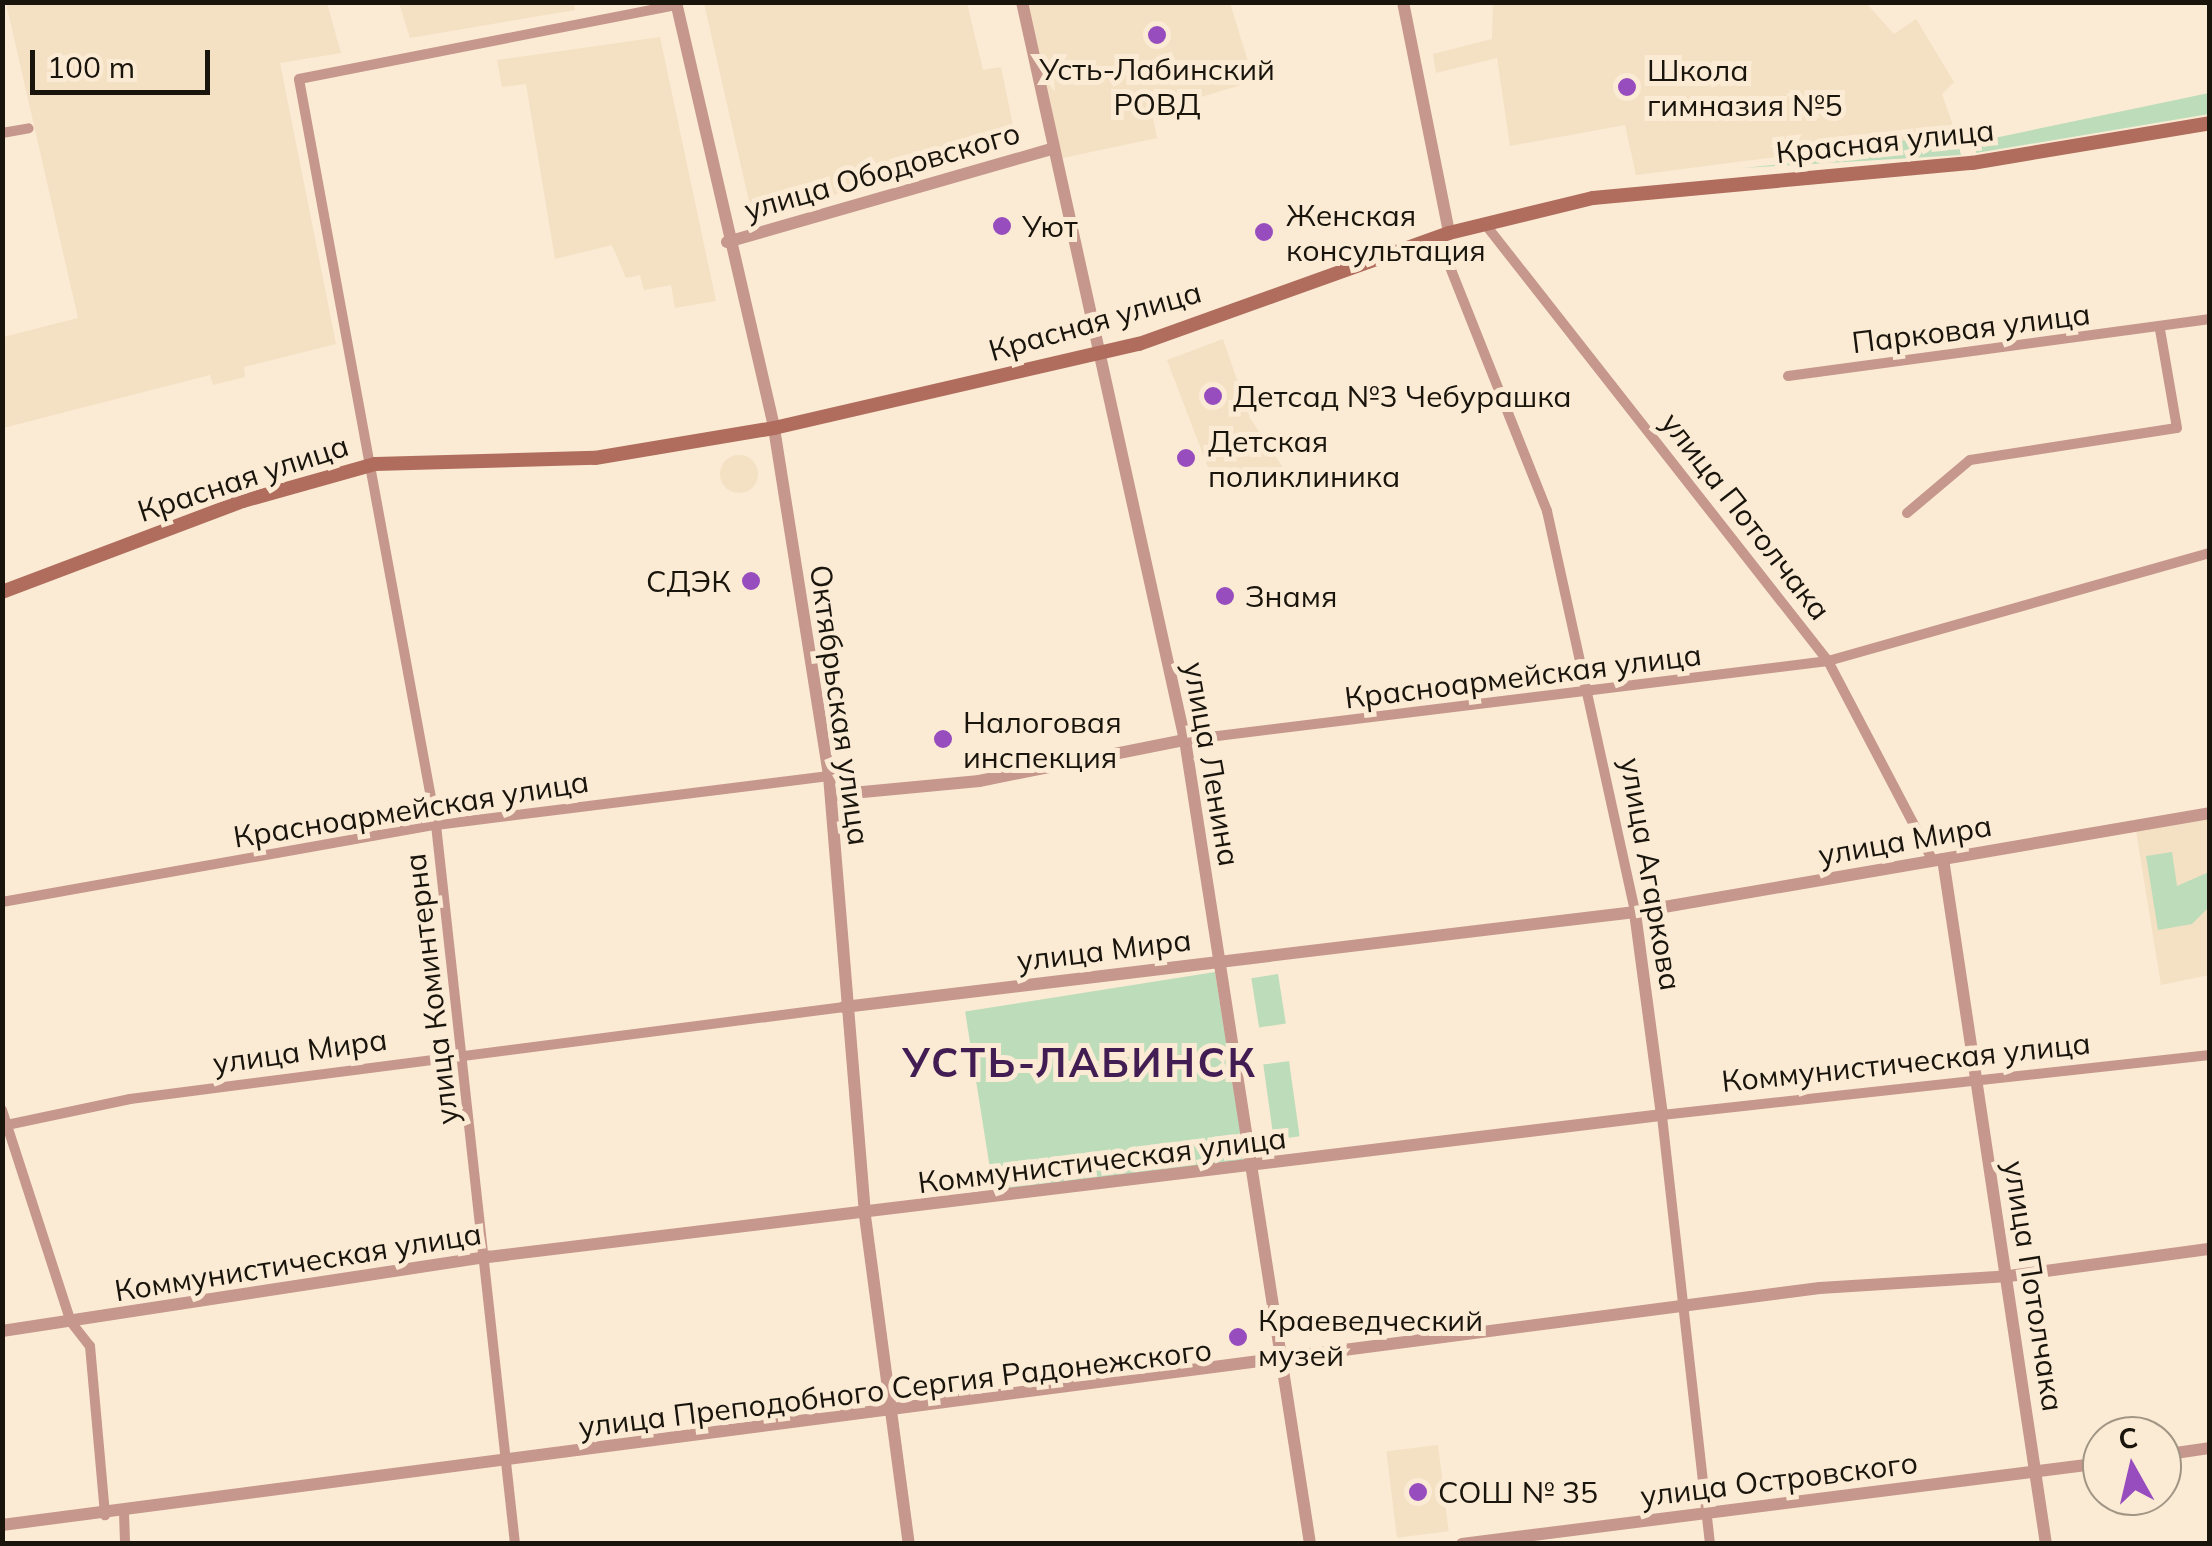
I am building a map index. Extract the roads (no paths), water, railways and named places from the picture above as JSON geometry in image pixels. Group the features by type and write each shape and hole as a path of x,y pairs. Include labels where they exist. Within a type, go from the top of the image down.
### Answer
{"main road":[{"name":"Красная улица","path":"2,592 243,500 376,464 595,458 774,428 1094,356 1444,235 1593,198 1972,163 2210,124"}],"street":[{"name":"улица Ленина","path":"1022,2 1094,356 1141,516 1184,740 1310,1544"},
{"name":"улица Агаркова","path":"1403,2 1444,235 1546,511 1593,694 1636,912 1710,1544"},
{"name":"улица Коминтерна","path":"515,1544 488,1257 436,825 376,464 299,78 676,4"},
{"name":"Октябрьская улица","path":"676,4 727,242 774,428 830,776 844,1007 865,1216 909,1544"},
{"path":"2,133 29,128"},
{"name":"улица Ободовского","path":"727,242 1051,148"},
{"name":"улица Потолчака","path":"1485,224 1828,661 1938,860 2009,1276 2046,1544"},
{"name":"Парковая улица","path":"1788,376 2160,330 2210,319"},
{"path":"1908,513 1970,460 2176,428 2160,330"},
{"name":"Красноармейская улица","path":"831,795 978,782 1184,740 1593,694 1828,661 2210,553"},
{"name":"Красноармейская улица","path":"2,902 436,825 830,776"},
{"name":"улица Мира","path":"5,1125 464,1054 1636,912 2210,813"},
{"name":"Коммунистическая улица","path":"2,1331 488,1257 865,1216 1662,1114 2210,1054"},
{"path":"2,1110 71,1322 90,1346 105,1515"},
{"name":"улица Преподобного Сергия Радонежского","path":"2,1525 124,1513 1284,1364 1683,1306 2009,1276 2210,1249"},
{"path":"2182,1452 2210,1448"},
{"name":"улица Островского","path":"1462,1544 2082,1466"},
{"path":"124,1513 125,1544"}],"place":[{"name":"Усть-Лабинский РОВД","path":"1157,35"},
{"name":"Школа гимназия №5","path":"1627,87"},
{"name":"Уют","path":"1002,226"},
{"name":"Женская консультация","path":"1264,232"},
{"name":"Детсад №3 Чебурашка","path":"1213,396"},
{"name":"Детская поликлиника","path":"1186,458"},
{"name":"СДЭК","path":"751,581"},
{"name":"Знамя","path":"1225,596"},
{"name":"Налоговая инспекция","path":"943,739"},
{"name":"Краеведческий музей","path":"1238,1337"},
{"name":"СОШ № 35","path":"1418,1492"}],"district":[{"name":"УСТЬ-ЛАБИНСК","path":"1080,1062"}]}
